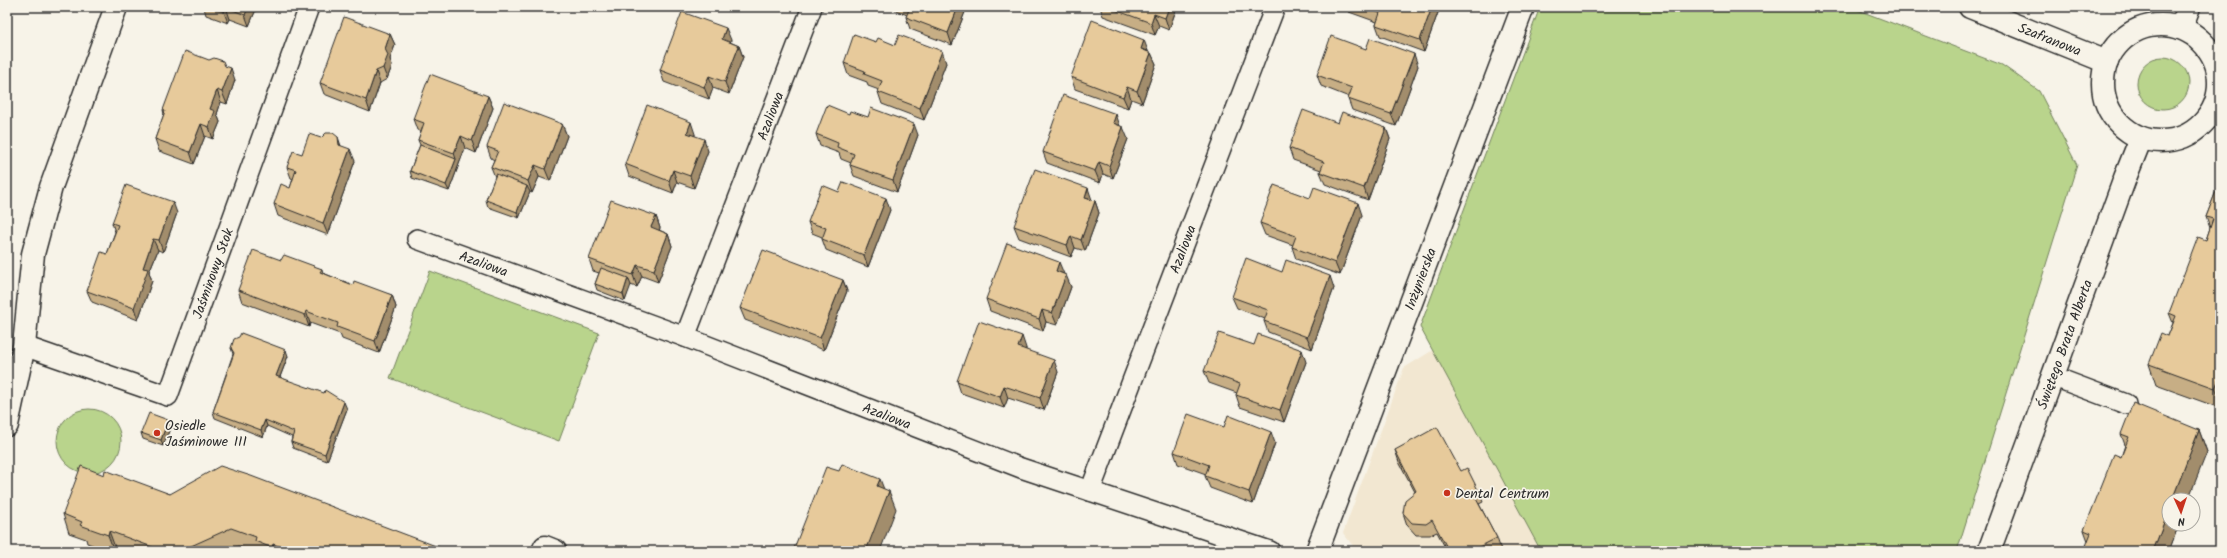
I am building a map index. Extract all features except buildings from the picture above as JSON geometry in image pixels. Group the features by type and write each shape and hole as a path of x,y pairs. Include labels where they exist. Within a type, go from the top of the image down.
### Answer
{"street":[{"path":"7,425 24,346 33,254 51,187 116,7"},
{"name":"Inżynierska","path":"1317,551 1523,7"},
{"name":"Szafranowa","path":"1970,7 2107,62"},
{"path":"2181,28 2189,7"},
{"path":"2168,25 2181,28 2200,40 2211,53 2218,67 2220,84 2218,104 2210,116 2198,129 2182,138 2165,142 2141,138 2132,134 2118,123 2108,109 2103,92 2103,74 2107,62 2119,43 2133,32 2150,26 2168,25"},
{"name":"Świętego Brata Alberta","path":"1989,551 2052,376 2141,138"},
{"path":"544,551 545,547 555,551"}],"lane":[{"name":"Jaśminowy Stok","path":"24,346 168,396 309,7"},
{"name":"Azaliowa","path":"685,337 812,7"},
{"name":"Azaliowa","path":"1090,491 1276,7"},
{"name":"Azaliowa","path":"417,240 685,337 1021,468 1270,551"},
{"path":"2052,376 2126,404"}],"shaded area":[{"path":"1433,350 1541,551 1357,551 1343,533 1404,368"}],"green space":[{"path":"1540,7 1850,7 2002,65 2039,91 2077,165 1957,551 1541,551 1420,327"},
{"path":"2158,57 2168,57 2177,61 2185,69 2189,78 2189,88 2185,97 2177,105 2168,109 2158,109 2149,105 2141,97 2137,88 2137,78 2141,69 2149,61"},
{"path":"430,271 599,333 559,441 390,378"},
{"path":"89,409 101,411 112,418 119,429 121,441 119,453 112,464 101,471 89,473 77,471 66,464 59,453 57,441 59,429 66,418 77,411"}],"place":[{"name":"Osiedle Jaśminowe III","path":"157,433"},
{"name":"Dental Centrum","path":"1447,493"}]}
